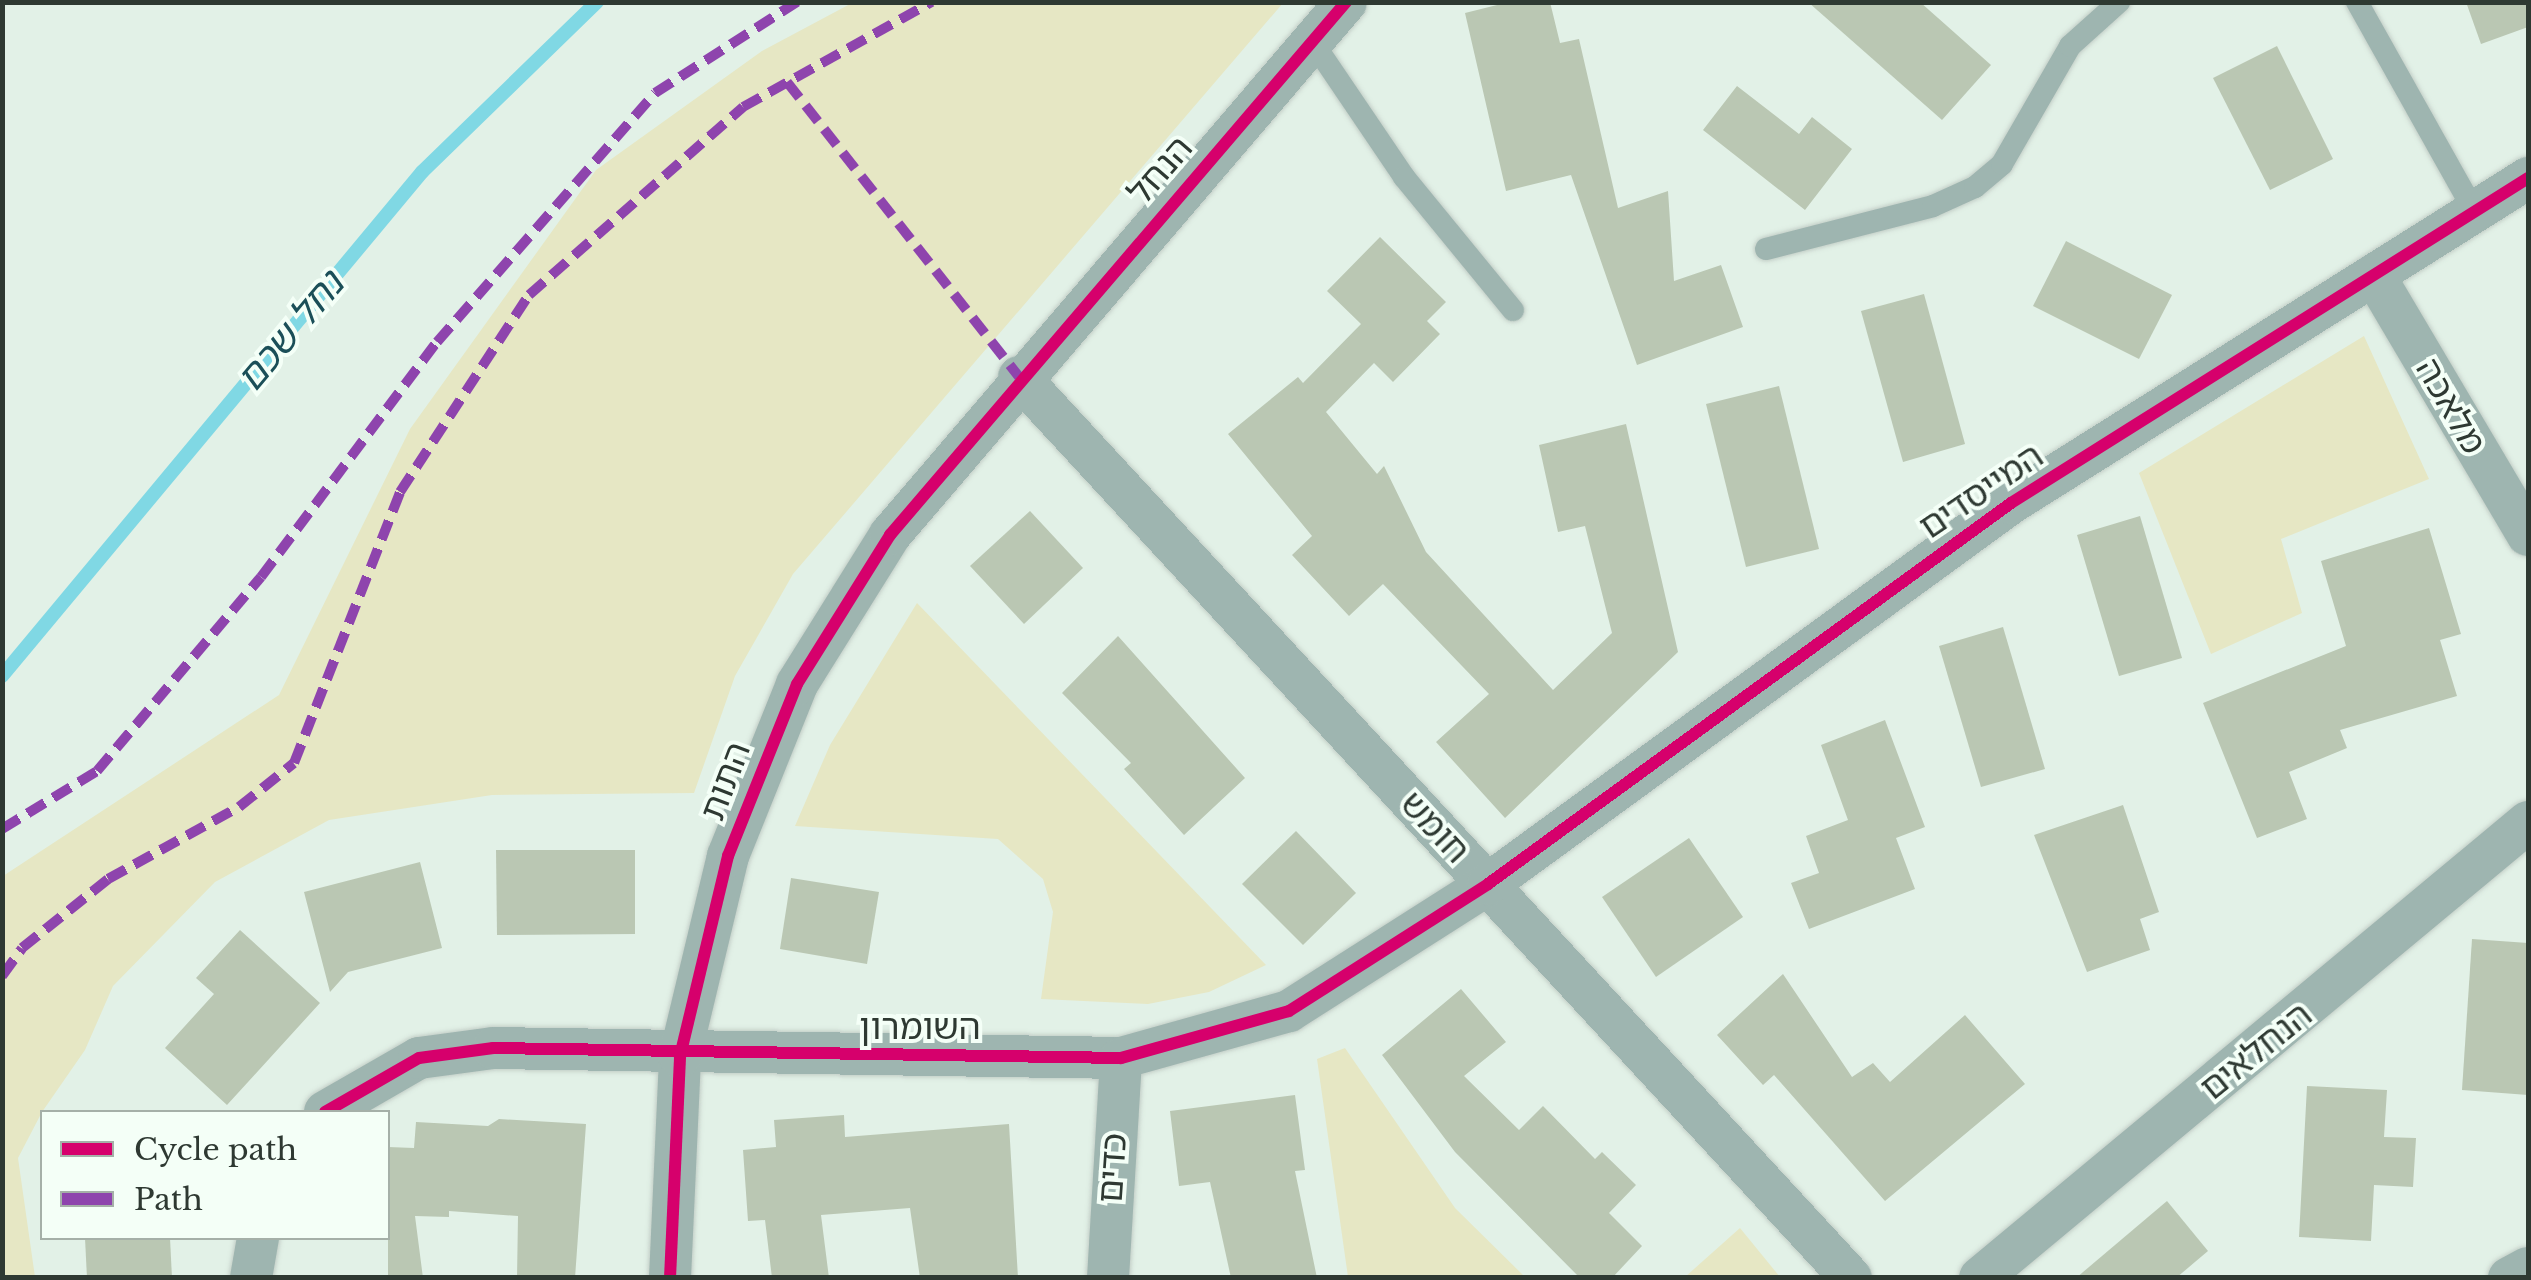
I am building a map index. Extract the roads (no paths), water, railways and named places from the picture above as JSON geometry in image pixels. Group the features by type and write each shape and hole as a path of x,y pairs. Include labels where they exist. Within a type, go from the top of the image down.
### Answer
{"street":[{"name":"הנחל","path":"1020,377 1346,2"},
{"name":"המייסדים","path":"1488,884 2011,503 2528,178"},
{"name":"מלאכה","path":"2374,275 2528,535"},
{"name":"חומש","path":"1020,377 1851,1278"},
{"name":"התות","path":"670,1278 680,1056 728,856 797,684 890,535 1020,377"},
{"name":"הנחלאים","path":"1980,1278 2528,822"},
{"name":"השומרון","path":"328,1110 419,1058 493,1048 680,1056 1121,1058 1289,1011 1488,884"},
{"name":"כדים","path":"1108,1278 1121,1058"},
{"path":"251,1278 258,1240"},
{"path":"2509,1278 2528,1268"}],"lane":[{"path":"1766,249 1933,206 1975,187 2002,164 2070,46 2120,2"},
{"path":"2356,2 2475,212"},
{"path":"1312,41 1404,176 1513,310"}],"waterway":[{"name":"נחל שכם","path":"2,676 422,172 597,2"}]}
